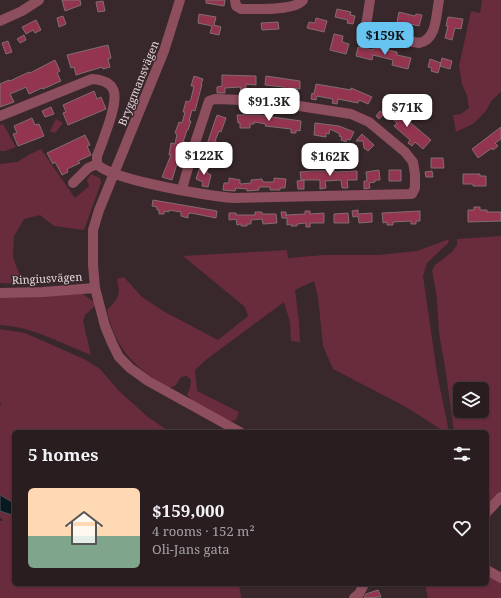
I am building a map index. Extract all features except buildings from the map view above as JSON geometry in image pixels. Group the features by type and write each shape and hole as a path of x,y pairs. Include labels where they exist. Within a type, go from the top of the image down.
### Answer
{"street":[{"path":"0,21 22,11 39,0"},
{"name":"Bryggmansvägen","path":"180,0 164,51 99,210 93,230 93,266 96,288 105,326 112,344 119,356 130,368 148,381 236,430"},
{"path":"235,0 236,6 241,9 286,8 300,4 302,0"},
{"path":"370,0 366,26 367,31 372,34 419,43 430,38 434,28 439,0"},
{"path":"0,116 92,79 100,79 111,86 114,91 115,102 97,156 97,164"},
{"path":"97,164 100,167 114,173 144,182 214,196 234,198 405,195 412,194 415,188 416,174 413,162 405,152 369,122 350,114 267,101 215,99 210,101 196,140 182,189"},
{"path":"73,183 88,168 97,164"},
{"name":"Ringiusvägen","path":"0,292 43,292 96,288"},
{"path":"489,510 501,497"},
{"path":"489,571 501,578"},
{"path":"354,598 359,594 363,586"}],"shaded area":[{"path":"482,0 501,0 501,92 492,100 485,112 473,124 456,132 453,115 461,114 469,108 467,96 462,84 459,66 471,11 480,13"},
{"path":"56,119 63,123 55,133 50,131"},
{"path":"3,124 16,147 5,151 0,151 0,125"},
{"path":"41,149 75,198 89,186 87,180 91,174 100,178 101,183 84,230 54,226 40,215 24,219 14,236 13,257 23,284 0,283 0,164 17,162"},
{"path":"501,236 501,492 489,506 489,430 454,430 439,333 437,298 432,271 435,265 452,252 457,245 457,239"},
{"path":"449,239 448,243 427,263 423,276 437,373 449,430 442,430 406,407 333,369 323,346 318,297 314,281 295,290 300,342 291,341 290,322 284,302 207,359 195,370 197,391 239,412 236,420 228,422 194,403 187,395 191,380 187,376 181,377 175,386 169,388 157,381 137,365 121,347 115,336 107,310 118,296 119,289 117,279 124,277 142,297 165,312 218,340 248,316 245,307 183,256 287,250 288,258 324,255 378,255 417,251"},
{"path":"83,294 94,302 95,306 85,315 83,321 91,355 35,332 0,325 0,297"},
{"path":"0,329 25,333 86,360 100,369 119,391 148,417 167,430 12,430 12,502 0,495"},
{"path":"0,495 12,502 12,515 0,511"},
{"path":"0,511 12,515 12,586 239,586 241,598 0,598 0,521 3,521 0,517"},
{"path":"489,576 501,582 501,598 428,598 425,586 489,586"}]}
